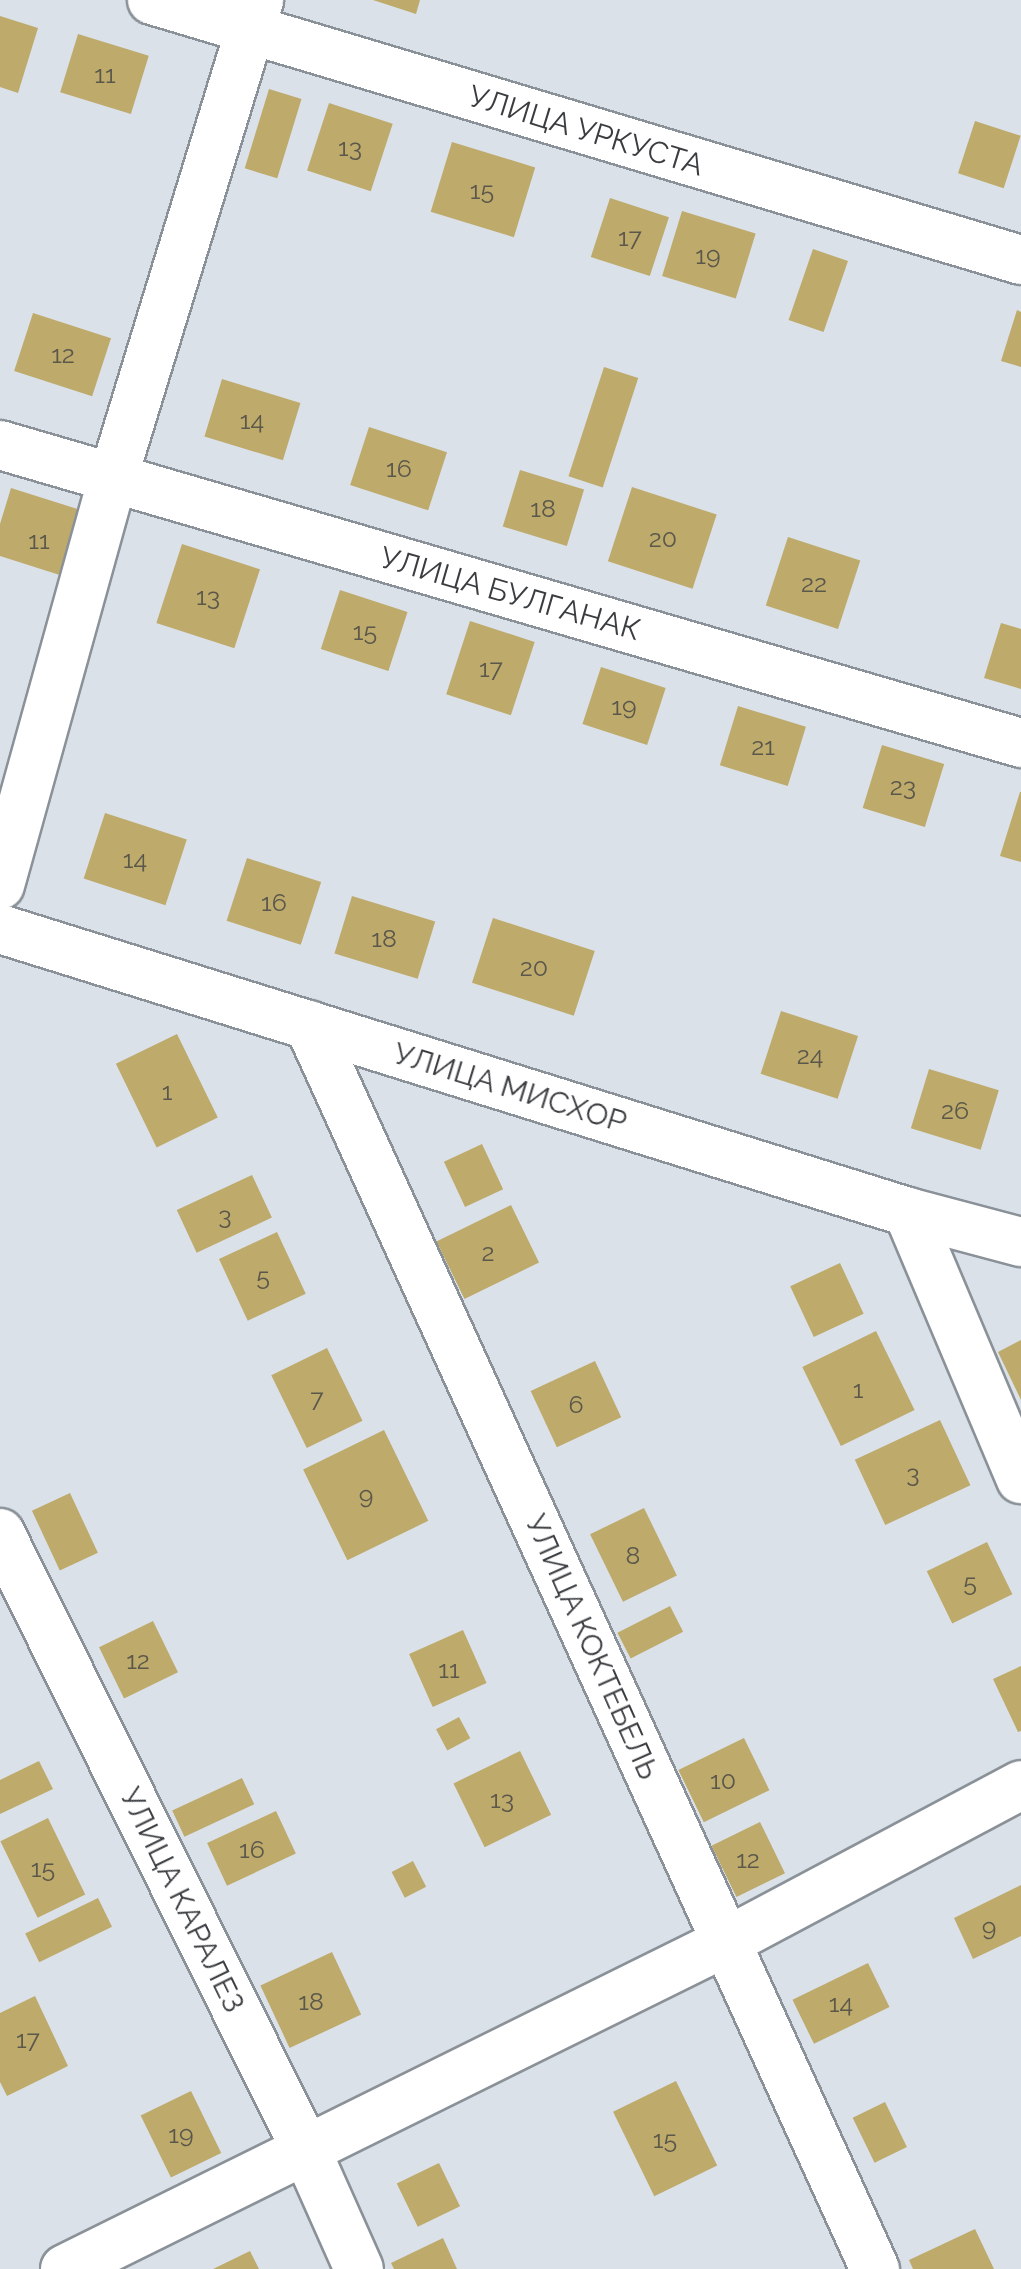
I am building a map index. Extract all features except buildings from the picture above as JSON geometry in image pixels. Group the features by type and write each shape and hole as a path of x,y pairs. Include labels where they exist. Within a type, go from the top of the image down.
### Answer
{"street":[{"name":"УЛИЦА УРКУСТА","path":"152,0 255,16 1021,260"},
{"path":"0,885 113,478 255,16"},
{"name":"УЛИЦА БУЛГАНАК","path":"0,444 1021,743"},
{"name":"УЛИЦА МИСХОР","path":"0,929 908,1212 1021,1242"},
{"name":"УЛИЦА КОКТЕБЕЛЬ","path":"309,1026 875,2269"},
{"path":"908,1212 1021,1479"},
{"name":"УЛИЦА КАРАЛЕЗ","path":"0,1533 306,2150 359,2269"},
{"path":"65,2269 726,1942 1021,1784"}]}
